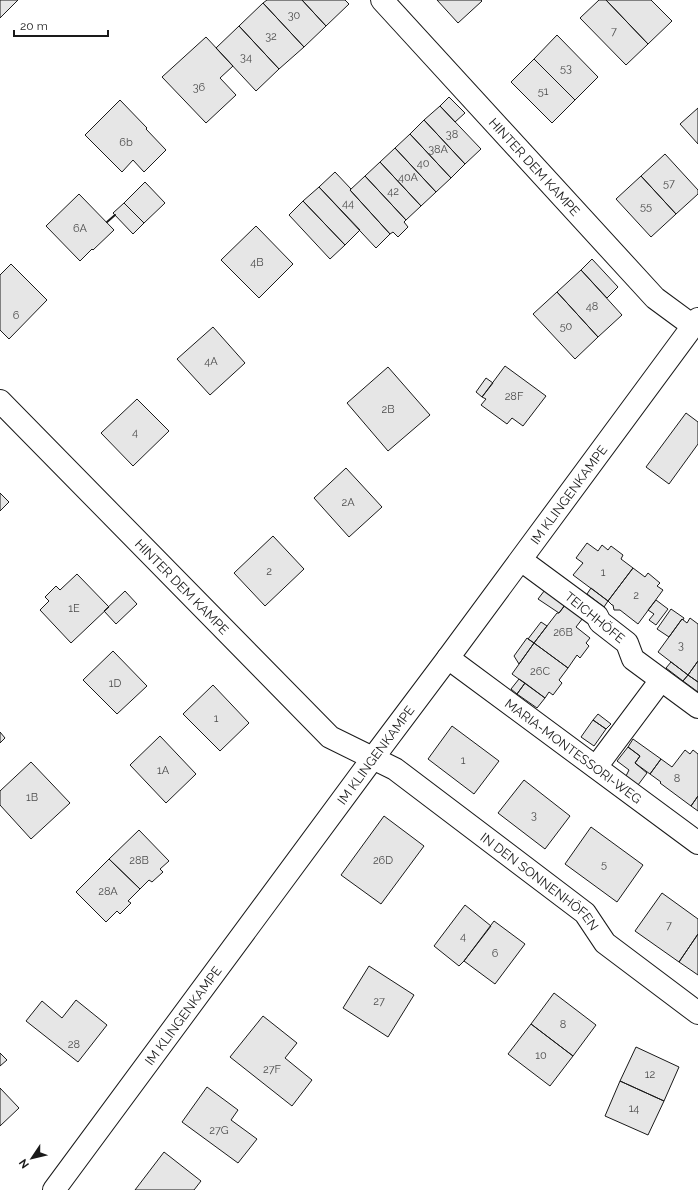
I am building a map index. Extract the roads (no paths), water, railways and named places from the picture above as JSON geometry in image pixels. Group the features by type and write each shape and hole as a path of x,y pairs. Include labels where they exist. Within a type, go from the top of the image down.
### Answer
{"street":[{"name":"HINTER DEM KAMPE","path":"382,0 655,298 695,323"},
{"name":"IM KLINGENKAMPE","path":"54,1190 695,323"},
{"name":"HINTER DEM KAMPE","path":"0,401 330,737 373,758"},
{"name":"TEICHHÖFE","path":"521,560 597,616 600,622 627,643 633,660 698,707"},
{"name":"MARIA-MONTESSORI-WEG","path":"448,658 698,843"},
{"path":"596,767 661,680"},
{"name":"IN DEN SONNENHÖFEN","path":"373,758 395,769 585,913 604,943 698,1013"}]}
